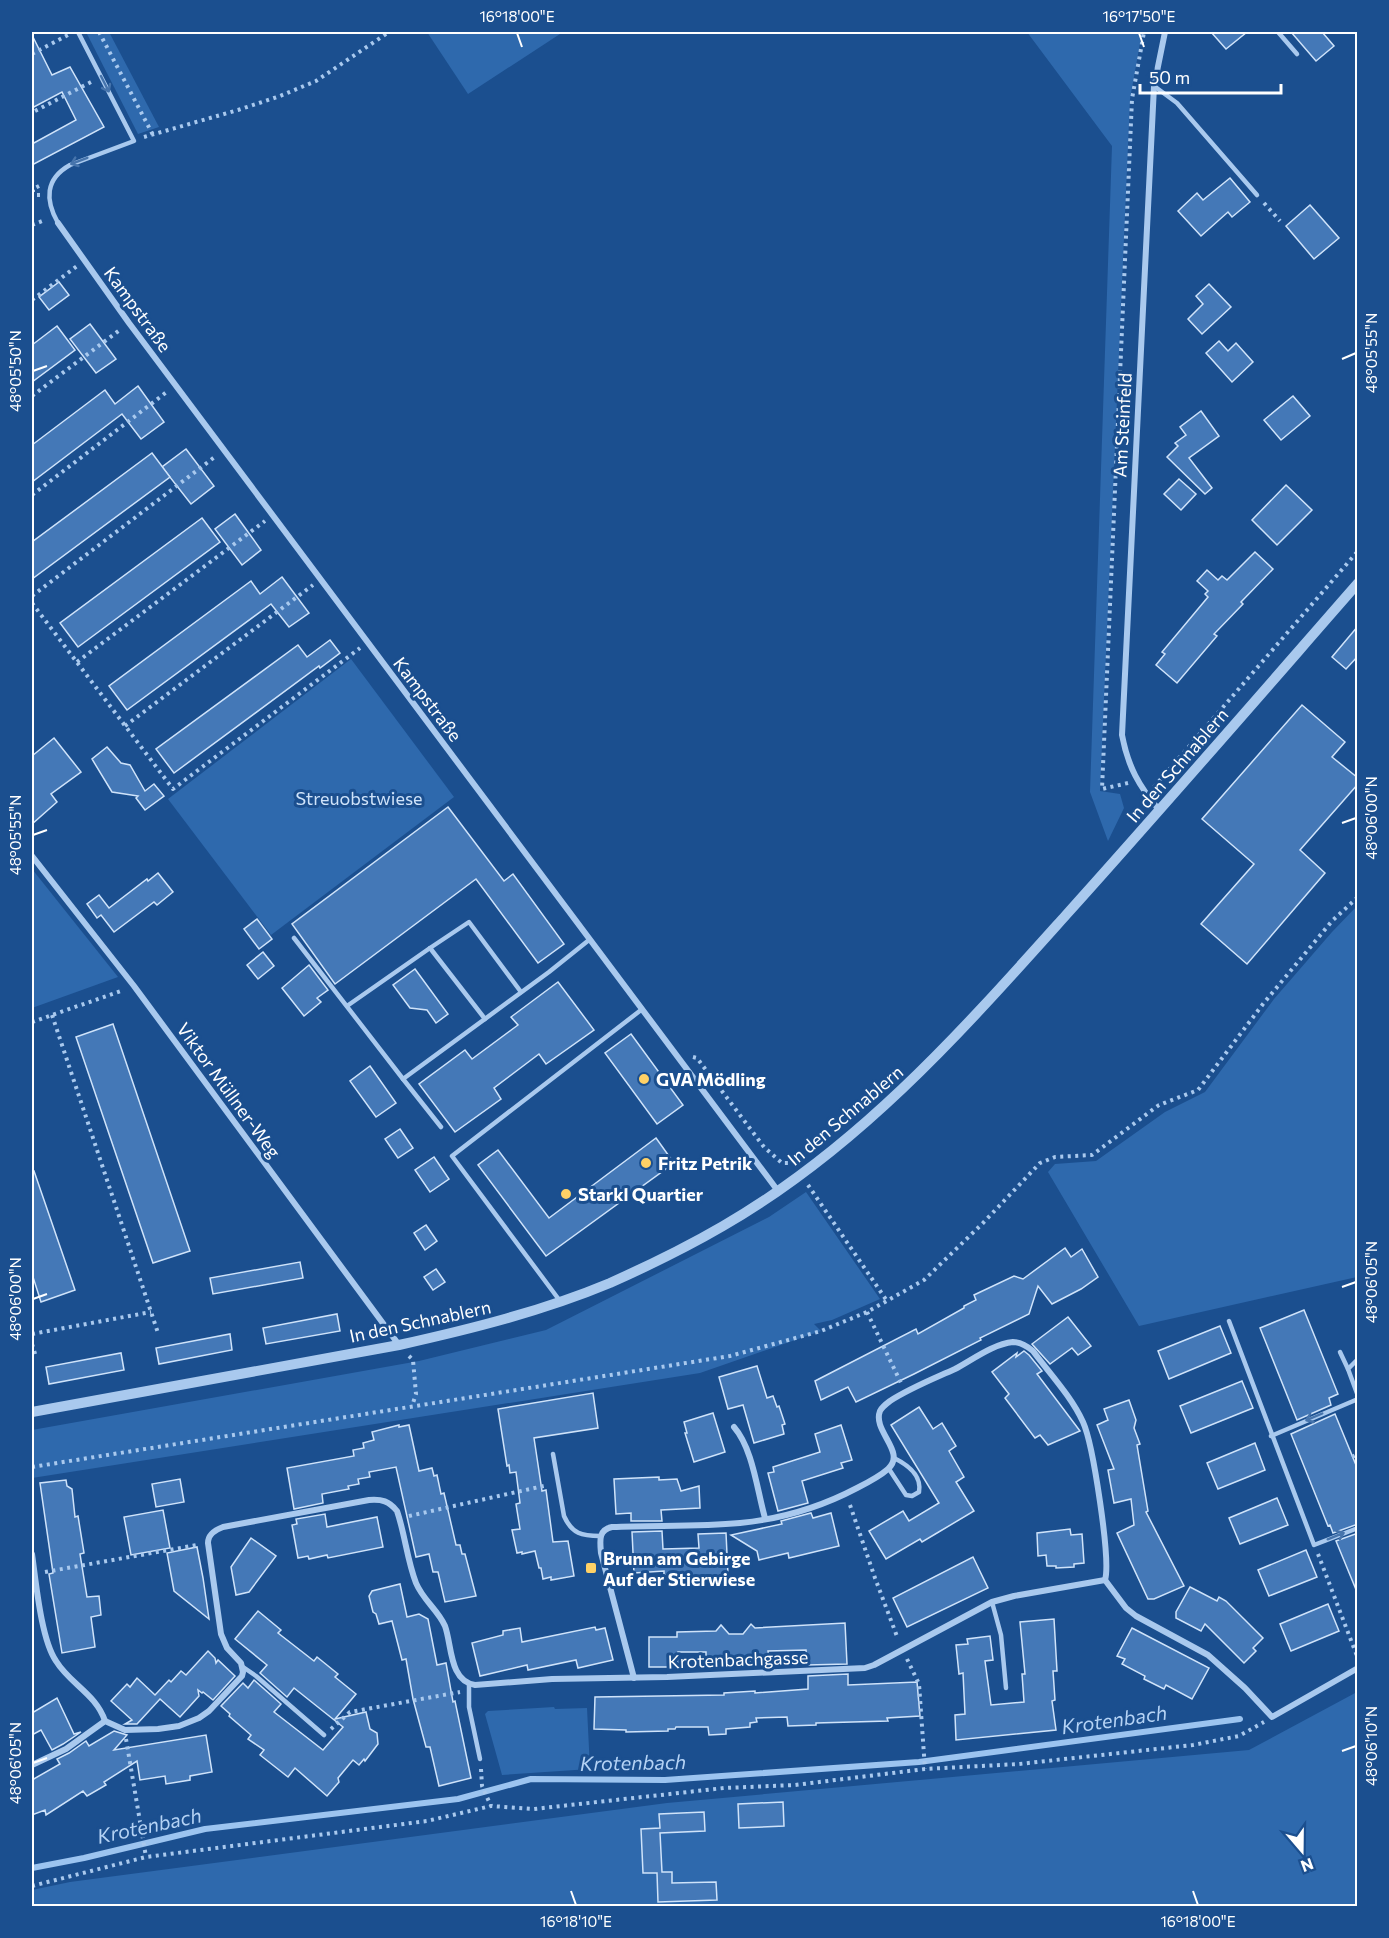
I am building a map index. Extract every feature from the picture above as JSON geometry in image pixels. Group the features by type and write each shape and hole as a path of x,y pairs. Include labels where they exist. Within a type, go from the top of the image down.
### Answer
{"street":[{"name":"Am Steinfeld","path":"1160,811 1137,780 1126,755 1122,735 1154,86 1165,32"},
{"name":"Kampstraße","path":"56,220 224,451 778,1191"},
{"name":"In den Schnablern","path":"32,1412 399,1345 498,1322 610,1283 724,1226 778,1191 847,1140 963,1030 1160,811 1358,583"},
{"name":"Viktor Müllner-Weg","path":"32,856 134,986 399,1345"},
{"path":"634,1678 602,1553 600,1536 607,1528 740,1523 831,1502 889,1468 894,1458 893,1452 880,1424 880,1411 889,1402 1001,1345 1018,1342 1033,1351 1070,1400 1083,1423 1092,1456 1106,1550 1105,1580 1126,1608 1136,1616 1208,1655 1272,1717 1358,1668"},
{"path":"734,1427 746,1447 765,1518"},
{"path":"32,1554 47,1641 50,1652 63,1672 96,1702 105,1721 125,1730 158,1729 190,1723 209,1710 242,1676 241,1662 227,1648 221,1635 208,1543 210,1536 223,1527 369,1500 386,1501 392,1505 399,1518 415,1582 444,1623 453,1662 457,1672 469,1688"},
{"name":"Krotenbachgasse","path":"469,1688 552,1679 854,1670 874,1665 992,1602 1025,1593 1105,1580"},
{"path":"32,1765 66,1749 105,1721"}],"lane":[{"path":"56,220 49,195 50,184 60,170 134,141 76,32"},
{"path":"1278,32 1297,54"},
{"path":"1154,86 1177,103 1257,195"},
{"path":"347,1006 469,922 521,992"},
{"path":"294,938 441,1127"},
{"path":"404,1079 589,940"},
{"path":"430,948 484,1019"},
{"path":"560,1301 452,1156 642,1010"},
{"path":"1228,1321 1314,1545 1358,1528"},
{"path":"1271,1436 1358,1397 1340,1352"},
{"path":"1348,1369 1358,1359"},
{"path":"553,1454 557,1483 568,1526 577,1533 600,1536"},
{"path":"889,1468 906,1495 912,1496 919,1492 920,1483 914,1472 894,1458"},
{"path":"992,1602 1001,1635 1006,1688"},
{"path":"243,1667 324,1735"},
{"path":"469,1688 469,1707 480,1759"}],"path":[{"path":"32,54 76,32"},
{"path":"99,32 153,135"},
{"path":"134,141 238,110 316,81 389,32"},
{"path":"1137,780 1102,789 1132,99 1144,32"},
{"path":"35,111 101,76"},
{"path":"1257,195 1280,221"},
{"path":"32,300 84,260"},
{"path":"32,396 129,323"},
{"path":"32,495 176,386"},
{"path":"32,596 224,451"},
{"path":"76,662 272,515"},
{"path":"1147,795 1358,551"},
{"path":"125,726 320,580"},
{"path":"32,603 173,789 367,642"},
{"path":"32,1467 730,1356 821,1331 867,1312 924,1281 1040,1163 1055,1157 1092,1155 1159,1105 1198,1089 1263,1004 1332,921 1358,897"},
{"path":"32,1022 134,986"},
{"path":"52,1015 158,1333"},
{"path":"674,1054 697,1058 764,1147 782,1163 795,1163 809,1188 887,1301"},
{"path":"32,1334 151,1312"},
{"path":"867,1312 905,1392"},
{"path":"32,1344 36,1358"},
{"path":"399,1345 413,1360 416,1394 412,1406"},
{"path":"1352,1456 1358,1454"},
{"path":"399,1518 557,1483"},
{"path":"846,1494 874,1578 902,1649 919,1684 925,1769"},
{"path":"35,1574 208,1543"},
{"path":"1314,1545 1358,1657"},
{"path":"324,1735 350,1712 469,1688"},
{"path":"32,1886 146,1857 427,1821 491,1806 534,1809 724,1788 795,1785 925,1769 1019,1764 1193,1745 1239,1736 1272,1717"},
{"path":"125,1730 146,1857"},
{"path":"480,1759 482,1786 491,1806"}],"green space":[{"path":"86,32 109,32 159,127 138,134"},
{"path":"427,32 563,32 468,94"},
{"path":"1027,32 1142,32 1130,99 1100,791 1120,794 1124,808 1108,841 1090,792 1112,146"},
{"name":"Streuobstwiese","path":"351,659 454,797 271,935 168,799"},
{"path":"32,869 118,977 32,1008"},
{"path":"1357,906 1357,1277 1139,1326 1048,1172 1055,1164 1096,1161 1165,1112 1205,1092 1274,999"},
{"path":"806,1192 880,1299 832,1320 814,1324 821,1331 700,1373 32,1478 32,1430 419,1361 546,1330 769,1217"},
{"path":"1357,1692 1357,1906 32,1906 32,1890 70,1882 667,1803 1249,1750"},
{"path":"554,1707 555,1709 587,1708 590,1769 502,1775 485,1714 488,1711"}],"building":[{"path":"1211,32 1247,32 1226,49"},
{"path":"1291,32 1322,32 1334,46 1316,61"},
{"path":"32,35 52,75 70,67 104,127 32,165 32,144 76,120 62,92 32,108"},
{"path":"1230,178 1250,202 1232,217 1228,212 1201,236 1178,211 1197,193 1203,200"},
{"path":"1310,205 1339,238 1314,259 1286,226"},
{"path":"59,282 69,295 49,310 39,297"},
{"path":"1209,284 1231,307 1202,334 1188,319 1203,304 1196,296"},
{"path":"90,324 116,359 96,373 70,339"},
{"path":"57,326 75,350 32,382 32,345"},
{"path":"1219,341 1228,351 1236,343 1253,362 1232,382 1206,353"},
{"path":"138,386 164,422 141,439 122,414 32,482 32,445 105,390 115,404"},
{"path":"1293,396 1310,416 1281,440 1264,420"},
{"path":"1201,411 1219,436 1189,458 1212,488 1205,494 1167,457 1178,446 1175,443 1186,435 1180,427"},
{"path":"186,449 214,486 191,504 162,467"},
{"path":"152,453 170,477 32,579 32,542"},
{"path":"1179,479 1196,494 1181,510 1164,494"},
{"path":"1286,485 1312,510 1277,545 1252,520"},
{"path":"235,514 261,550 242,565 215,529"},
{"path":"202,518 220,542 78,647 60,623"},
{"path":"1255,552 1273,569 1214,634 1217,636 1177,683 1156,665 1165,654 1162,652 1208,597 1205,594 1208,591 1197,581 1207,570 1218,580 1222,576 1227,580"},
{"path":"282,577 309,613 289,627 271,604 127,710 109,686 251,581 260,594"},
{"path":"1358,626 1358,656 1346,669 1332,657"},
{"path":"330,640 340,653 174,773 156,749 298,645 307,657"},
{"path":"1302,705 1345,742 1332,757 1358,778 1358,784 1300,850 1325,873 1247,964 1201,924 1254,864 1202,819"},
{"path":"54,738 81,772 51,794 57,802 32,824 32,756"},
{"path":"107,747 121,763 130,765 145,791 154,784 164,796 145,810 136,798 138,796 112,792 92,759"},
{"path":"448,807 504,881 513,874 564,944 538,963 476,879 335,984 292,924"},
{"path":"158,873 173,892 157,905 154,902 114,932 101,915 97,918 87,904 99,895 109,908"},
{"path":"257,919 272,939 259,949 244,929"},
{"path":"263,952 274,966 258,979 247,965"},
{"path":"309,965 328,990 317,998 321,1002 304,1016 282,988"},
{"path":"415,969 448,1014 436,1023 427,1010 410,1008 393,985"},
{"path":"558,982 594,1030 546,1064 539,1054 494,1088 501,1099 455,1132 419,1084 465,1050 472,1059 518,1025 511,1017"},
{"path":"113,1024 190,1251 153,1263 76,1037"},
{"name":"GVA Mödling","path":"631,1034 683,1105 657,1124 605,1053"},
{"path":"370,1066 396,1103 376,1117 350,1081"},
{"path":"400,1129 413,1148 398,1158 385,1139"},
{"path":"656,1138 674,1163 546,1256 478,1165 498,1150 549,1218"},
{"path":"434,1157 449,1179 430,1192 415,1170"},
{"path":"34,1171 75,1290 41,1302 32,1274 32,1172"},
{"path":"426,1225 437,1241 425,1250 414,1233"},
{"path":"1065,1248 1071,1257 1082,1249 1098,1277 1052,1304 1038,1286 1029,1314 980,1338 981,1340 856,1402 848,1387 821,1400 815,1381 916,1329 918,1334 976,1300 974,1295 1014,1276 1023,1279"},
{"path":"300,1262 303,1278 213,1294 210,1278"},
{"path":"436,1269 445,1282 433,1290 424,1277"},
{"path":"1304,1310 1338,1394 1329,1398 1331,1405 1297,1420 1260,1328"},
{"path":"337,1314 340,1331 266,1344 263,1328"},
{"path":"1068,1317 1091,1346 1078,1355 1072,1348 1050,1364 1032,1344"},
{"path":"1220,1326 1231,1353 1169,1379 1158,1351"},
{"path":"230,1334 232,1350 159,1364 156,1348"},
{"path":"1024,1351 1042,1371 1037,1374 1080,1431 1048,1445 1040,1435 1035,1438 1005,1398 1009,1394 992,1372 1017,1353 1016,1357"},
{"path":"121,1353 124,1370 49,1384 46,1367"},
{"path":"757,1366 767,1398 773,1396 785,1424 782,1425 784,1434 754,1443 743,1405 728,1409 719,1377"},
{"path":"1242,1381 1253,1408 1191,1433 1180,1406"},
{"path":"593,1393 598,1428 534,1438 542,1491 546,1490 553,1542 568,1541 574,1576 543,1579 535,1551 517,1553 512,1530 520,1529 516,1504 520,1503 516,1472 510,1473 509,1465 507,1466 498,1409"},
{"path":"1129,1400 1136,1420 1134,1428 1140,1444 1137,1445 1148,1511 1146,1512 1184,1586 1154,1599 1148,1599 1117,1533 1134,1525 1131,1499 1114,1503 1108,1470 1114,1469 1097,1425 1108,1420 1104,1409"},
{"path":"919,1407 933,1429 942,1423 956,1446 949,1451 964,1477 956,1482 974,1511 922,1542 920,1539 886,1559 869,1531 903,1511 909,1521 939,1503 891,1425"},
{"path":"713,1413 725,1452 694,1462 684,1422"},
{"path":"1335,1414 1358,1470 1358,1524 1333,1533 1330,1525 1328,1526 1291,1434"},
{"path":"399,1425 399,1427 409,1425 419,1471 432,1468 434,1476 437,1475 441,1494 444,1493 456,1545 460,1545 462,1554 465,1554 476,1596 445,1602 438,1572 433,1572 429,1554 416,1557 396,1467 369,1472 370,1477 358,1479 359,1484 348,1486 349,1489 322,1494 323,1503 294,1509 287,1468 354,1456 353,1450 364,1448 363,1443 374,1440 372,1432"},
{"path":"841,1425 852,1460 841,1463 843,1468 802,1481 808,1503 778,1511 768,1473 774,1472 773,1467 820,1452 815,1434"},
{"path":"1255,1443 1265,1470 1218,1489 1207,1463"},
{"path":"659,1477 659,1480 677,1479 681,1491 699,1486 700,1508 661,1510 662,1521 631,1521 631,1513 616,1514 614,1479"},
{"path":"180,1479 184,1502 156,1507 152,1484"},
{"path":"66,1480 67,1486 72,1489 75,1517 78,1516 84,1553 80,1554 87,1597 99,1596 101,1615 91,1617 95,1647 62,1653 49,1574 53,1573 40,1483"},
{"path":"1277,1498 1288,1525 1240,1544 1229,1518"},
{"path":"163,1510 170,1548 131,1555 124,1517"},
{"path":"811,1513 813,1518 831,1513 839,1546 789,1558 788,1553 759,1560 757,1551 731,1535 782,1524 781,1521"},
{"path":"325,1514 327,1527 377,1517 383,1547 328,1558 327,1555 309,1559 308,1556 298,1558 292,1525 297,1524 296,1519"},
{"path":"1070,1529 1071,1535 1082,1534 1084,1563 1074,1564 1074,1567 1047,1566 1046,1555 1038,1556 1037,1533"},
{"path":"662,1531 663,1549 699,1548 698,1534 726,1533 728,1575 700,1576 700,1580 685,1581 684,1573 664,1575 664,1571 634,1573 632,1532"},
{"path":"1358,1533 1358,1592 1357,1592 1336,1541"},
{"path":"251,1538 276,1556 249,1592 236,1595 231,1567"},
{"path":"197,1547 209,1619 174,1591 167,1553"},
{"path":"1306,1550 1317,1577 1269,1596 1258,1570"},
{"path":"973,1557 988,1588 907,1627 893,1598"},
{"path":"400,1584 407,1617 419,1614 428,1619 437,1665 446,1663 471,1778 439,1786 430,1747 426,1747 413,1699 406,1659 402,1660 392,1621 379,1624 373,1612 369,1596 372,1591"},
{"path":"1190,1587 1217,1601 1219,1597 1226,1601 1263,1638 1253,1648 1256,1651 1244,1663 1205,1624 1201,1631 1176,1618 1176,1612"},
{"path":"1328,1604 1339,1631 1291,1651 1280,1624"},
{"path":"258,1611 281,1630 278,1633 314,1661 317,1657 338,1674 335,1677 356,1694 335,1719 366,1712 370,1729 377,1733 378,1744 365,1761 364,1759 359,1765 353,1760 327,1796 295,1768 288,1777 260,1755 264,1750 248,1739 251,1735 221,1706 243,1683 248,1688 254,1680 281,1704 274,1712 323,1750 343,1727 294,1688 287,1697 260,1673 267,1665 235,1639"},
{"path":"1054,1619 1057,1671 1053,1671 1055,1700 1052,1701 1056,1730 956,1740 955,1715 965,1714 963,1673 959,1674 956,1645 968,1644 967,1639 990,1636 993,1660 985,1661 991,1705 1024,1702 1022,1674 1025,1674 1020,1622"},
{"path":"845,1623 847,1664 807,1665 806,1650 768,1651 769,1661 706,1664 706,1652 678,1652 678,1667 649,1667 649,1637 677,1637 677,1632 716,1631 721,1625 729,1634 743,1634 751,1624 755,1628"},
{"path":"595,1627 596,1630 605,1628 613,1660 578,1668 576,1660 528,1670 527,1665 480,1676 472,1643 503,1635 503,1631 520,1628 522,1642"},
{"path":"1132,1628 1209,1668 1192,1699 1166,1685 1164,1689 1144,1679 1145,1676 1122,1664 1125,1659 1117,1656"},
{"path":"208,1651 215,1658 216,1663 218,1660 235,1676 213,1700 198,1690 199,1696 180,1717 160,1699 137,1724 125,1724 132,1720 111,1701 127,1684 130,1687 137,1678 155,1695 181,1671 186,1675"},
{"path":"848,1674 848,1685 917,1682 920,1716 887,1718 888,1721 788,1726 787,1717 756,1718 757,1722 750,1723 750,1727 726,1729 726,1734 709,1735 708,1727 676,1727 668,1731 626,1732 626,1730 594,1729 595,1697 724,1695 724,1693 808,1689 808,1676"},
{"path":"57,1698 74,1734 81,1732 52,1750 41,1730 32,1735 32,1713"},
{"path":"114,1731 127,1735 114,1750 206,1735 212,1772 190,1776 190,1780 166,1784 165,1776 140,1780 137,1761 104,1782 106,1785 87,1796 83,1791 46,1815 45,1810 32,1815 32,1780 60,1764 57,1759 86,1741 89,1746"},
{"path":"783,1802 784,1826 739,1828 738,1804"},
{"path":"704,1812 705,1831 660,1833 662,1872 672,1872 672,1883 716,1882 717,1900 658,1902 657,1873 643,1873 641,1829 660,1828 659,1814"}],"waterway":[{"name":"Krotenbach","path":"32,1868 205,1829 458,1799 531,1779 665,1780 919,1762 1240,1719"}],"place":[{"name":"GVA Mödling","path":"644,1079"},
{"name":"Fritz Petrik","path":"646,1163"},
{"name":"Starkl Quartier","path":"566,1194"},
{"name":"Brunn am Gebirge Auf der Stierwiese","path":"591,1568"}]}
